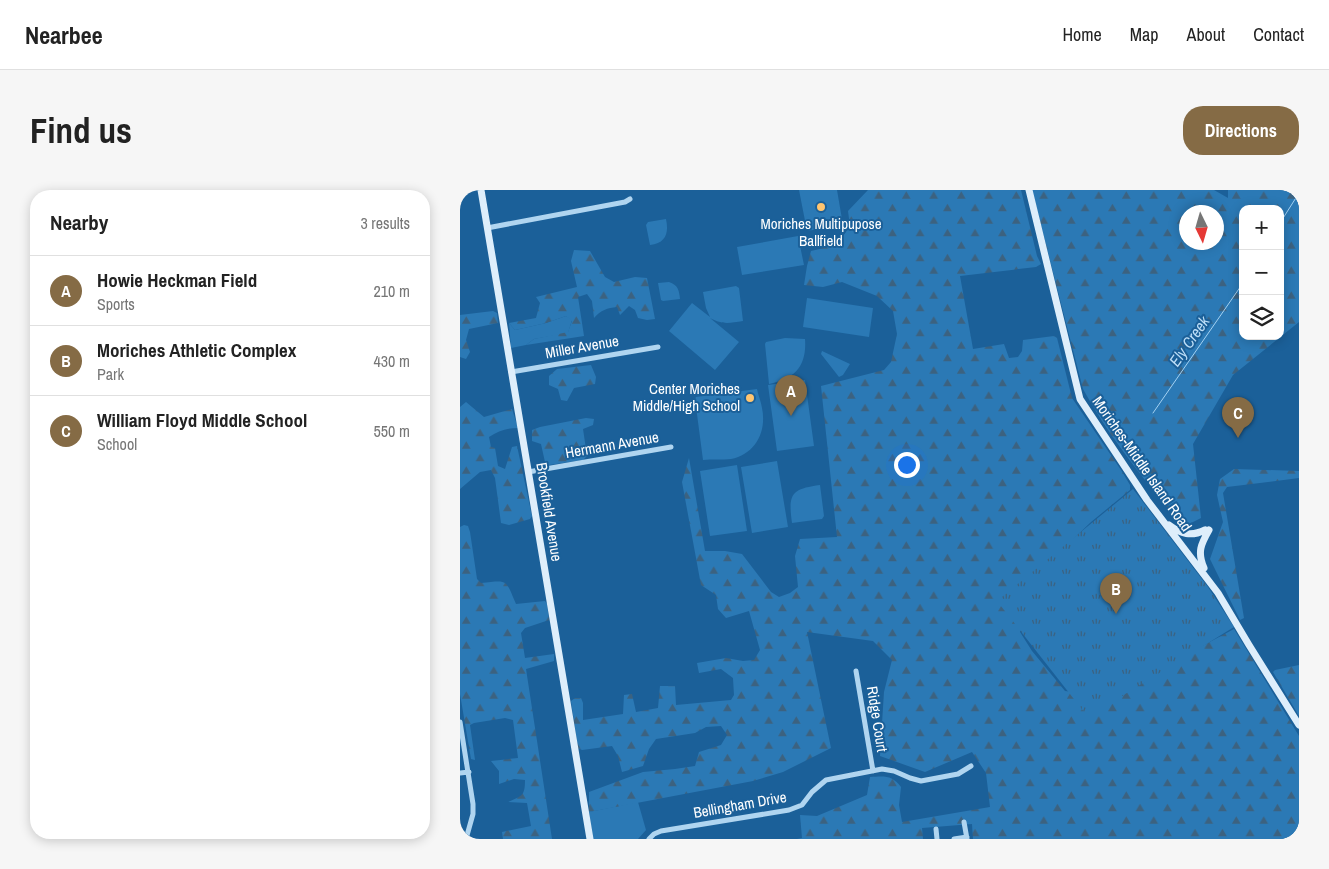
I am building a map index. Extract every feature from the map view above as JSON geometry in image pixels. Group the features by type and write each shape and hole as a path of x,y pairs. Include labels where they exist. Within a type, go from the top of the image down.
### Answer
{"main road":[{"name":"Brookfield Avenue","path":"481,190 590,839"},
{"name":"Moriches-Middle Island Road","path":"1029,190 1079,395 1132,478 1162,520 1210,580 1299,725"},
{"path":"1162,520 1176,531 1184,534 1207,530 1200,554 1210,580"}],"street":[{"path":"487,228 625,202 630,199"},
{"name":"Miller Avenue","path":"511,372 658,347"},
{"name":"Hermann Avenue","path":"528,472 671,448"},
{"name":"Ridge Court","path":"856,671 872,771"},
{"path":"460,722 472,792 473,814 466,839"},
{"name":"Bellingham Drive","path":"649,839 661,831 789,810 802,805 812,792 826,780 882,769 894,771 921,781 958,774 971,766"},
{"path":"460,773 468,772"},
{"path":"954,839 967,838 964,822"},
{"path":"936,829 937,839"}],"green space":[{"name":"Moriches Multipupose Ballfield","path":"799,190 837,190 843,225 807,231"},
{"path":"868,190 1021,190 1037,256 1041,264 1036,267 960,276 973,349 1004,344 1009,358 1018,357 1022,351 1023,340 1054,336 1057,338 1072,398 1121,470 1130,485 1130,490 1091,522 1022,588 1020,632 1032,651 1065,691 1107,697 1234,629 1299,736 1299,839 973,839 972,824 922,828 923,839 797,839 802,838 800,815 817,816 867,795 870,777 888,777 901,787 899,805 902,822 990,807 986,773 972,752 925,772 880,756 884,692 892,660 873,641 807,632 831,748 783,772 753,781 589,812 589,792 643,772 695,766 699,752 721,745 727,735 721,726 706,727 695,733 656,739 649,749 643,766 622,772 618,756 612,746 582,750 578,748 571,701 575,698 581,698 583,703 583,720 623,714 624,695 632,694 636,712 658,708 660,686 675,686 676,705 731,700 734,695 733,678 721,669 699,673 697,663 726,658 743,661 754,660 760,650 749,611 726,618 718,609 716,595 701,585 682,482 689,458 705,551 725,551 742,554 771,592 779,597 790,593 798,587 795,556 800,539 837,537 821,386 884,370 891,362 897,334 893,311 877,296 842,282 823,287 804,285 811,251 837,245 850,226 848,211"},
{"path":"1032,190 1214,190 1228,198 1228,190 1299,190 1299,322 1284,334 1284,205 1239,205 1239,340 1277,340 1233,375 1193,444 1201,518 1183,527 1143,478 1083,389"},
{"path":"666,219 667,229 663,240 650,245 646,225 648,222"},
{"path":"798,236 804,265 742,275 737,247"},
{"path":"574,250 590,251 605,277 614,282 635,277 647,278 655,319 638,318 635,310 629,306 620,315 617,307 604,310 594,318 592,301 587,294 578,297 584,336 526,345 534,339 568,332 572,321 566,316 515,330 509,323 536,318 540,303 536,297 577,287 571,261"},
{"path":"669,282 678,288 680,299 661,300 658,283"},
{"path":"736,286 739,288 743,321 722,323 710,318 739,342 715,370 669,331 692,303 710,317 703,292"},
{"path":"807,298 873,308 869,337 803,327"},
{"path":"493,311 497,313 498,323 469,329 466,340 470,352 466,359 460,357 460,315"},
{"path":"566,316 572,320 568,333 534,339 526,345 511,348 509,323 515,330"},
{"path":"785,338 805,339 804,357 798,370 792,375 786,379 769,384 765,344 766,342"},
{"path":"822,351 850,364 843,375 839,377 821,354"},
{"path":"591,365 596,377 595,384 574,388 567,401 561,400 558,389 549,385 549,376 557,369"},
{"path":"805,380 814,446 777,451 768,385"},
{"path":"757,389 762,408 763,425 753,447 747,452 731,459 703,460 696,397"},
{"path":"466,402 484,417 512,409 518,428 502,430 489,437 491,447 495,448 498,466 505,469 512,447 517,446 532,516 530,519 509,525 501,523 495,478 491,470 480,472 460,489 460,407"},
{"path":"586,418 594,419 593,425 583,429 587,456 583,460 549,465 545,462 541,444 532,441 532,430"},
{"path":"777,461 788,527 752,533 741,467"},
{"path":"737,465 747,531 710,536 700,471"},
{"path":"1234,469 1299,471 1299,478 1227,487 1223,493 1244,618 1240,620 1210,559 1223,522 1217,495 1220,479"},
{"path":"820,485 824,516 822,519 792,523 791,499 797,491"},
{"path":"1133,489 1208,587 1234,627 1088,717 997,601"},
{"path":"468,526 470,532 477,579 481,583 505,583 516,604 545,601 547,604 549,620 525,628 521,633 525,658 554,654 554,661 526,669 552,839 503,839 502,832 531,826 527,803 508,802 522,795 525,780 514,779 499,784 499,771 491,761 518,758 513,720 505,718 470,725 475,760 471,759 460,694 460,527"},
{"path":"1299,665 1299,716 1273,672"},
{"path":"638,802 646,830 638,839 593,839 589,812"}],"waterway":[{"name":"Ely Creek","path":"1284,217 1299,193"},
{"name":"Ely Creek","path":"1153,413 1239,289"}],"place":[{"name":"Moriches Multipupose Ballfield","path":"821,207"},
{"name":"Center Moriches Middle/High School","path":"750,398"},
{"name":"Howie Heckman Field","path":"791,416"},
{"name":"William Floyd Middle School","path":"1238,438"},
{"name":"Moriches Athletic Complex","path":"1116,614"}]}
